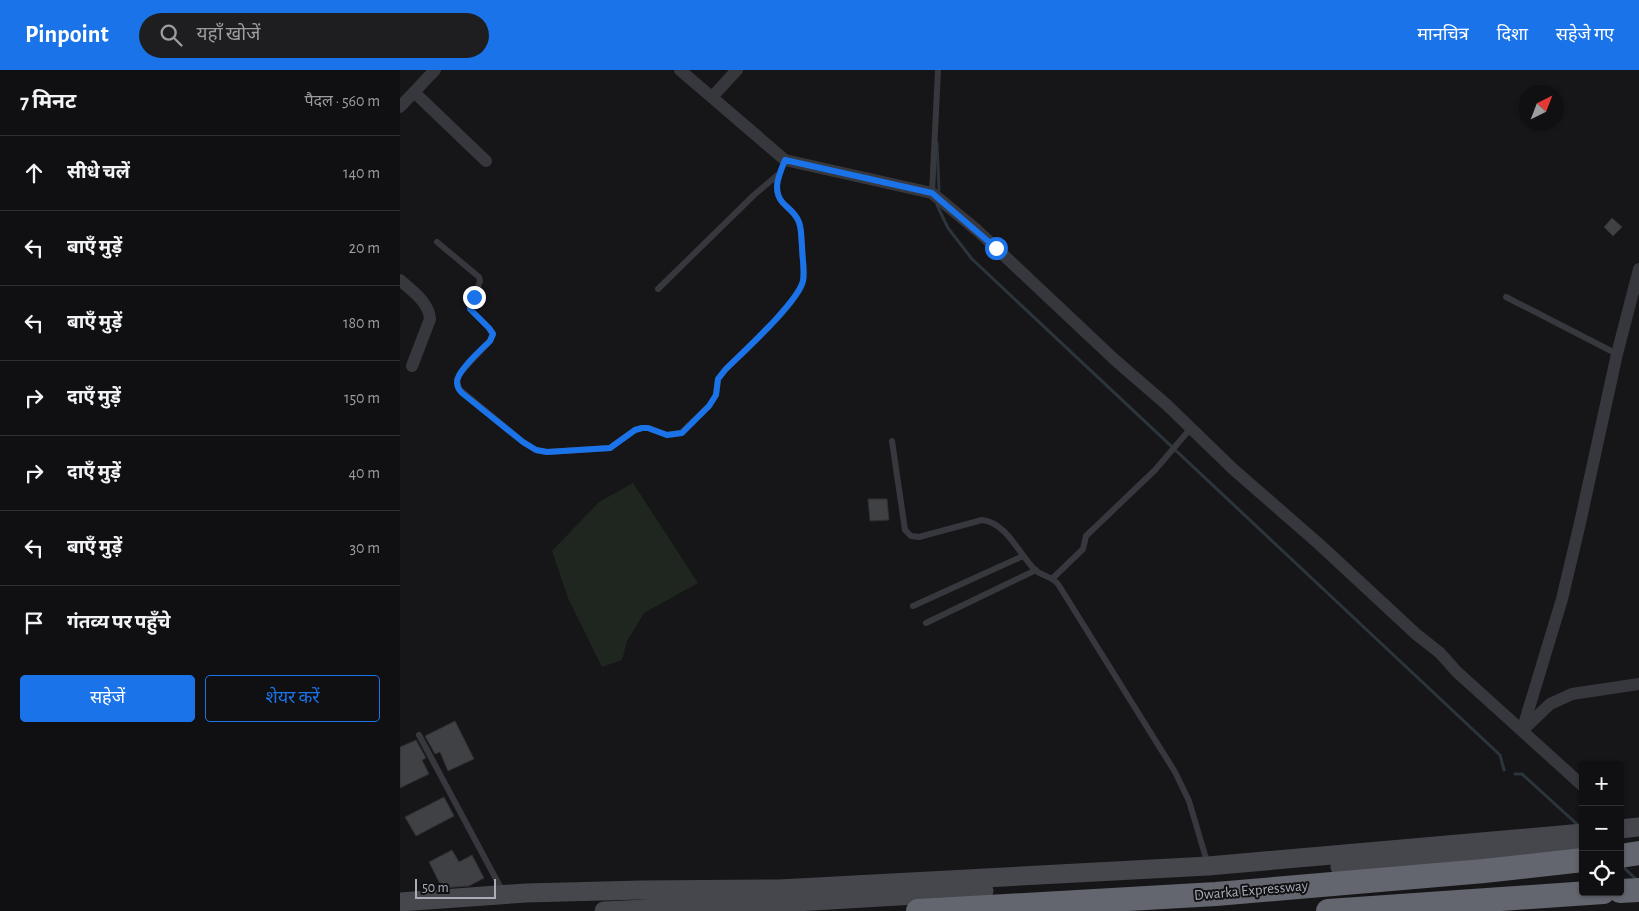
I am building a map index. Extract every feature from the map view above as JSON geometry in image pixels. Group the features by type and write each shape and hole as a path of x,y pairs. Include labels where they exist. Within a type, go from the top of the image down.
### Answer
{"highway":[{"path":"1624,855 1639,853"},
{"name":"Dwarka Expressway","path":"918,911 1216,894 1484,871 1579,860"},
{"path":"1624,891 1639,890"},
{"path":"1328,911 1579,894"}],"street":[{"path":"400,107 435,70"},
{"path":"680,70 712,97 783,166 932,193 978,231 1233,469 1320,544 1579,782"},
{"path":"712,97 737,70"},
{"path":"414,92 486,161"},
{"path":"1522,731 1562,599 1617,354 1639,270"},
{"path":"400,280 425,304 429,311 430,319 412,366"},
{"path":"1522,731 1550,704 1572,694 1639,684"},
{"path":"1240,863 1278,873 1579,838"},
{"path":"400,902 526,894 641,890 778,889 1150,870 1579,838"},
{"path":"604,911 1108,884 1150,870"}],"lane":[{"path":"932,193 938,70"},
{"path":"437,242 479,277 480,281 470,309 493,334 490,341 460,373 457,380 459,389 523,442 536,450 547,452 610,448 635,430 642,428 648,428 667,435 678,435 709,406 716,395 718,379 788,306 798,293 803,281 800,227 797,218 780,200 777,191 783,166"},
{"path":"658,289 783,166"},
{"path":"1506,297 1617,354"},
{"path":"1053,578 1083,549 1086,536 1156,470 1191,428"},
{"path":"892,441 905,530 911,536 919,537 982,520 991,521 1000,526 1036,570 1053,578 1175,772 1189,801 1208,866"},
{"path":"913,606 1023,556"},
{"path":"926,623 1036,570"},
{"path":"419,735 505,896"}],"shaded area":[{"path":"633,483 698,583 644,613 627,641 622,660 602,667 568,598 552,551 599,502"}],"building":[{"path":"1612,218 1622,227 1613,236 1604,227"},
{"path":"868,499 887,499 889,520 870,521"},
{"path":"455,721 474,759 448,771 440,752 435,754 425,736"},
{"path":"416,740 426,758 422,760 429,774 400,788 400,747"},
{"path":"444,797 454,816 416,836 405,817"},
{"path":"452,850 459,862 472,855 484,878 469,886 442,888 429,862"}],"waterway":[{"path":"937,143 939,190"},
{"path":"937,205 948,228 972,259 1500,755 1504,770"},
{"path":"1515,774 1522,774 1579,826"},
{"path":"1624,868 1637,880"}],"route":[{"path":"474,297 470,309 493,334 490,341 460,373 457,380 462,393 523,442 536,450 547,452 610,448 628,434 642,428 648,428 667,435 682,433 709,406 716,395 718,379 725,370 788,306 798,293 803,281 800,227 797,218 780,200 777,191 777,184 785,160 925,190 932,193 996,248"}]}
